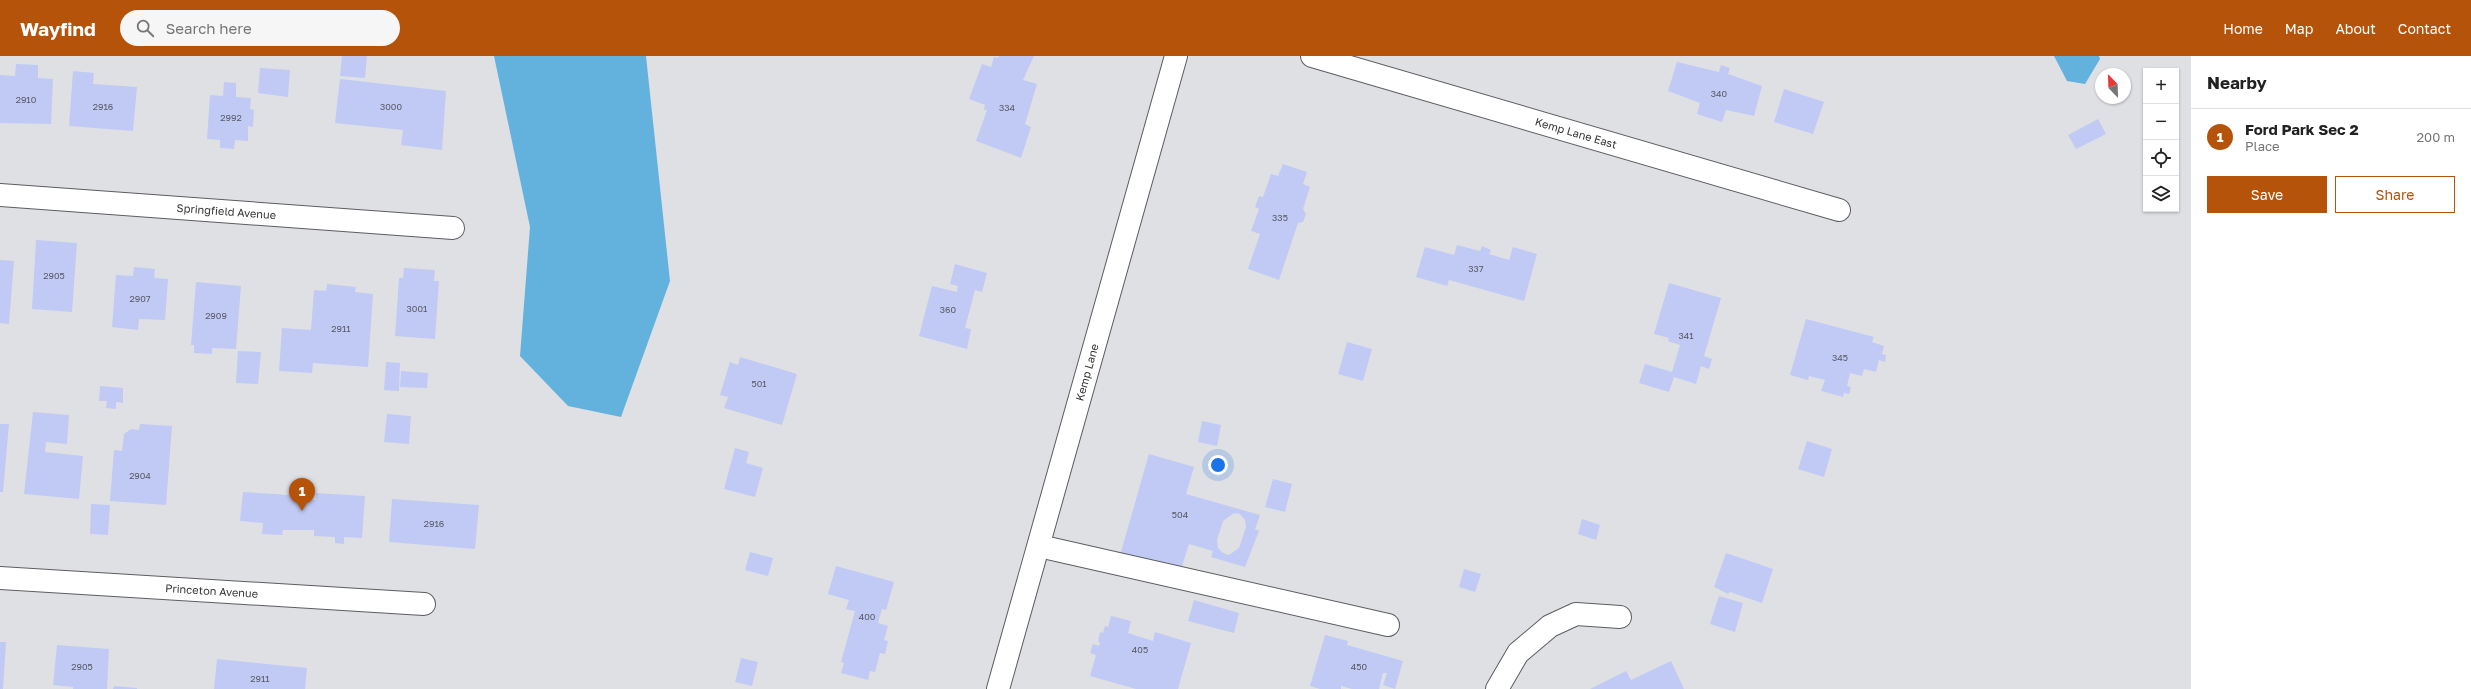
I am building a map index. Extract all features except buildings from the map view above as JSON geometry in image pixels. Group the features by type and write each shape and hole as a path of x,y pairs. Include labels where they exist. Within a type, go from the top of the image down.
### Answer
{"street":[{"name":"Kemp Lane","path":"998,689 1176,56"},
{"name":"Kemp Lane East","path":"1312,56 1839,210"},
{"name":"Springfield Avenue","path":"0,195 453,228"},
{"path":"1039,546 1388,625"},
{"name":"Princeton Avenue","path":"0,578 424,604"},
{"path":"1497,689 1518,653 1550,626 1576,614 1620,617"}],"water":[{"path":"494,56 646,56 670,281 621,417 568,406 520,356 530,227"},
{"path":"2054,56 2099,56 2100,59 2085,84 2067,81"}],"place":[{"name":"Ford Park Sec 2","path":"302,511"}]}
